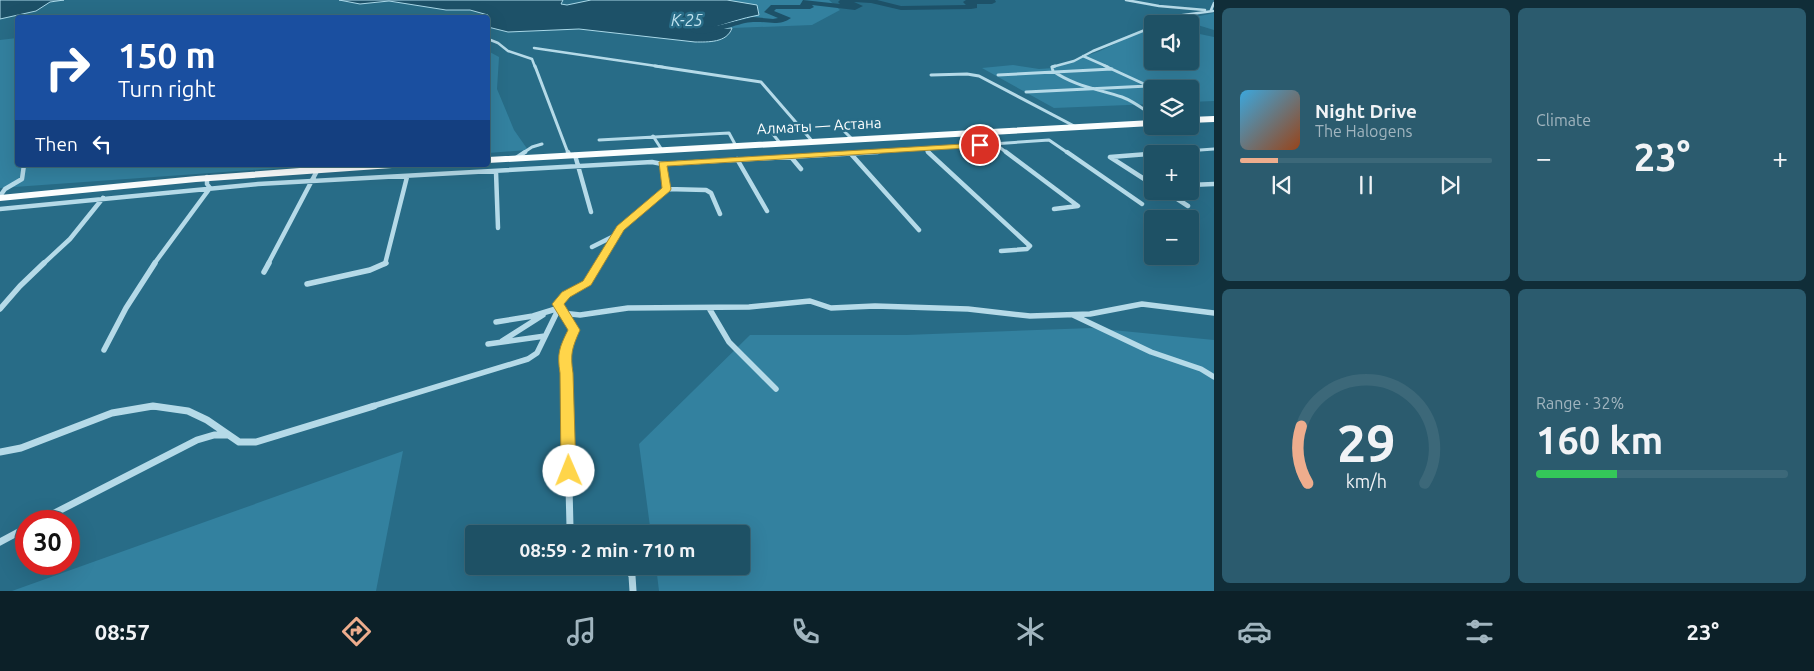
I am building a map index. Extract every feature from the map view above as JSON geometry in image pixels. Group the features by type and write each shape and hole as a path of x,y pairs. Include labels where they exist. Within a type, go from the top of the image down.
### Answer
{"highway":[{"path":"1199,120 1214,119"},
{"name":"Алматы — Астана","path":"490,160 1144,123"},
{"path":"1,198 208,183 318,169 355,167"}],"street":[{"path":"1126,0 1159,6 1212,11"},
{"path":"1212,11 1214,3"},
{"path":"1159,6 1161,10"},
{"path":"1144,110 1133,102 1091,89 1052,69 1054,66 1074,61 1145,30 1163,16 1212,11"},
{"path":"490,40 500,42 509,51 523,54 532,59 579,168 592,212"},
{"path":"534,48 760,82 813,142"},
{"path":"1083,56 1144,84"},
{"path":"998,76 1112,69"},
{"path":"932,76 968,74 979,76 1076,127"},
{"path":"1026,92 1144,86"},
{"path":"768,128 780,143"},
{"path":"843,130 852,139"},
{"path":"599,140 653,135 729,133 736,146"},
{"path":"653,135 662,150"},
{"path":"0,209 103,198 208,183 312,182 579,168 652,162 662,164 851,154 1049,140 1142,204"},
{"path":"516,158 532,147 542,144"},
{"path":"999,144 1000,148 1078,206 1054,209"},
{"path":"925,149 1030,246 1027,250 1000,252"},
{"path":"1199,150 1214,149"},
{"path":"649,151 652,162"},
{"path":"851,154 920,230"},
{"path":"1144,154 1110,157 1144,179"},
{"path":"792,157 800,169"},
{"path":"737,159 767,211"},
{"path":"662,164 667,189"},
{"path":"1,198 5,189 22,180 24,167"},
{"path":"264,272 318,169"},
{"path":"496,172 498,228"},
{"path":"307,284 370,270 386,264 407,177"},
{"path":"104,350 116,324 134,294 208,183"},
{"path":"1199,185 1214,184"},
{"path":"570,525 564,358 565,348 574,330 561,311 559,301 587,283 615,235 626,222 667,189 706,190 711,193 720,214"},
{"path":"0,309 20,286 70,239 103,198"},
{"path":"1179,200 1188,206"},
{"path":"592,247 615,235"},
{"path":"496,322 561,311 580,315 628,308 749,307 810,301 831,308 915,307 982,310 1030,316 1072,315 1109,311 1142,304 1159,304 1214,313"},
{"path":"709,308 713,320 733,347 776,389"},
{"path":"0,452 36,443 112,413 153,406 188,411 207,420 239,442 256,442 528,359 537,353 544,336 561,311"},
{"path":"501,341 547,313"},
{"path":"1072,315 1151,352 1213,375"},
{"path":"488,344 544,336"},
{"path":"60,510 196,440 214,435 227,435"},
{"path":"0,542 15,534"},
{"path":"631,575 633,591"}],"shaded area":[{"path":"727,0 829,0 840,10 812,25 706,29 733,23 744,17 737,3"},
{"path":"1214,13 1214,30 1199,25 1199,16"},
{"path":"1144,30 1144,70 1199,70 1199,34 1214,37 1214,101 1199,102 1199,80 1144,80 1144,104 1054,108 982,68 1013,65 1039,69 1054,68 1100,51"},
{"path":"15,38 15,167 295,167 0,188 0,40"},
{"path":"490,52 499,57 497,89 514,130 528,150 490,153"},
{"path":"1092,328 1214,340 1214,591 659,591 657,575 750,575 750,525 650,525 639,444 750,335 906,335"},
{"path":"403,451 376,591 12,591 57,575 80,575 80,567"}],"water":[{"path":"0,0 64,0 50,2 36,11 0,19"},
{"name":"К-25","path":"339,0 563,0 561,4 567,5 591,0 727,0 757,5 759,15 709,29 732,28 730,33 722,39 711,42 695,42 579,29 508,32 490,28 490,15 470,10 446,10 389,1 360,4"}],"waterway":[{"path":"693,30 716,29 753,19 773,22 787,18 768,12 774,7 810,7 804,5 804,2 855,8 859,6 842,2 846,0"},
{"path":"850,0 871,1 901,8 971,7 974,6 967,2 992,2 991,0"}],"route":[{"path":"569,471 564,358 565,348 574,330 558,304 566,295 587,283 620,228 667,189 664,166 662,164 980,145"}]}
